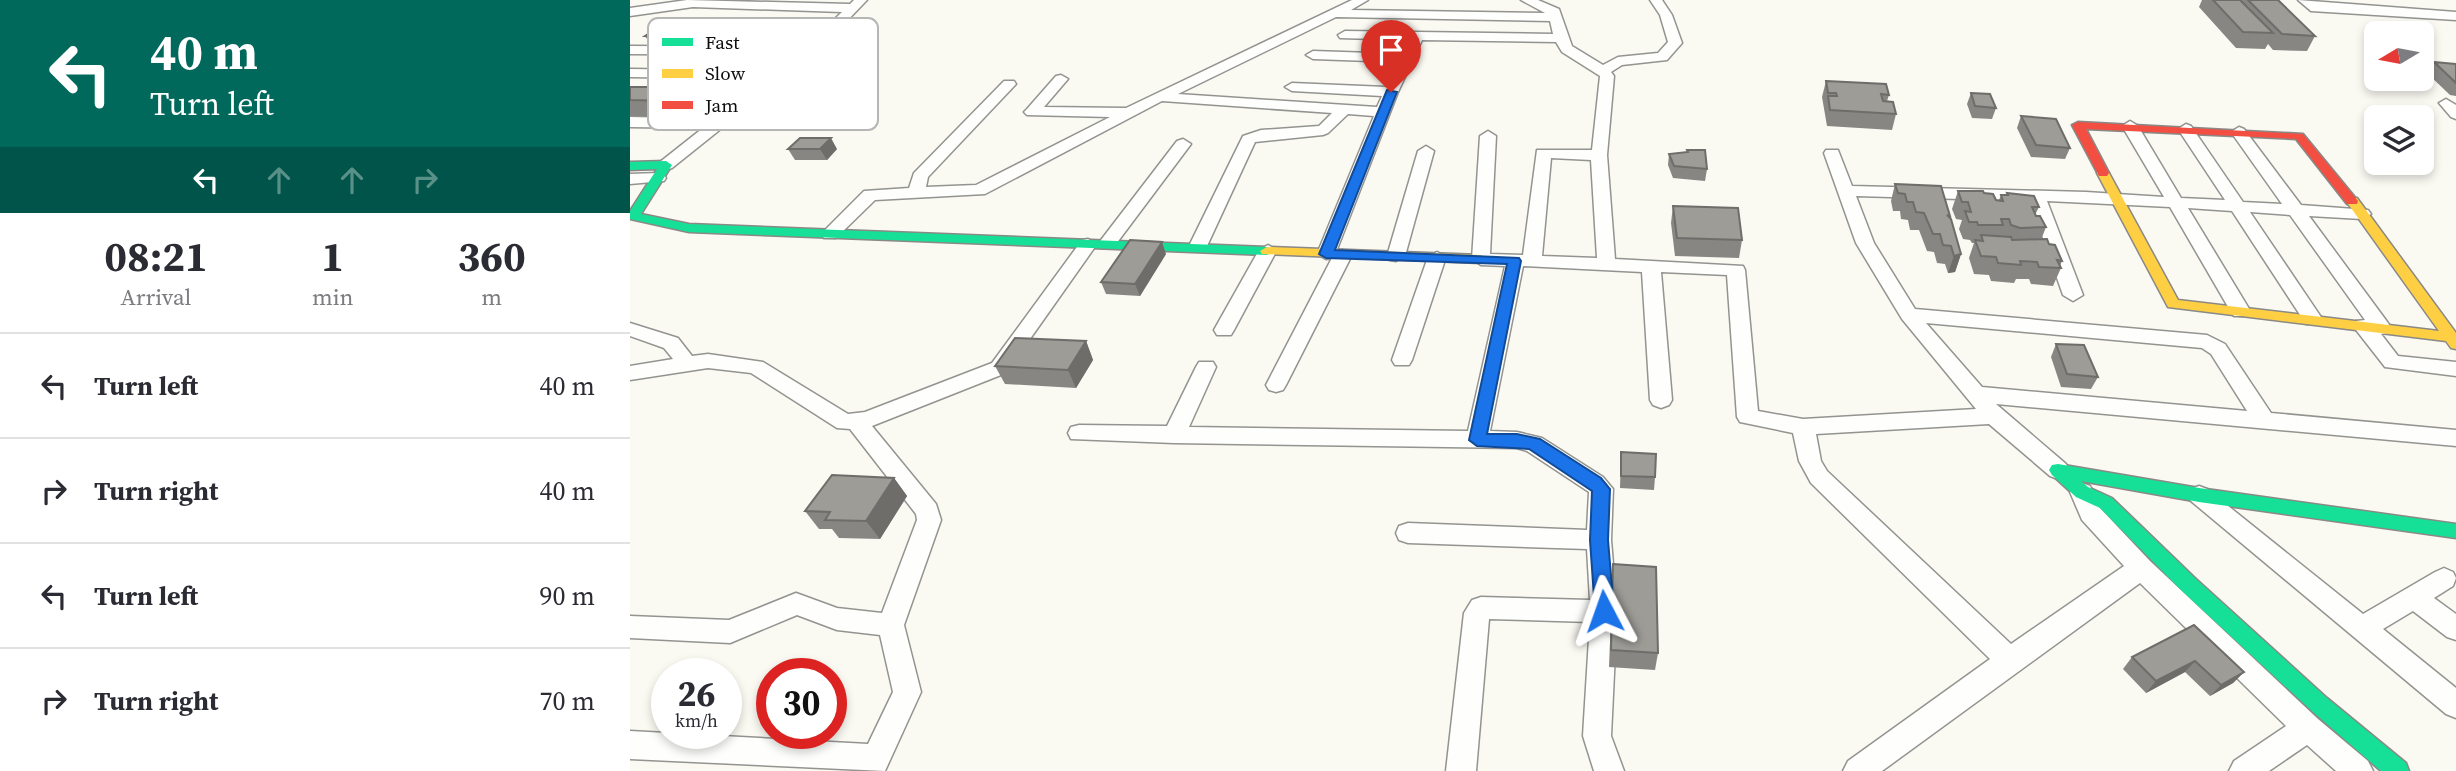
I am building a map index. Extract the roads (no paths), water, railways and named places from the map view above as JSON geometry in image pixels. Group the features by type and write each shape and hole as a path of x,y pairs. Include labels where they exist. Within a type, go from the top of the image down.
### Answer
{"street":[{"path":"830,233 870,195 979,190 1159,97 1362,0"},
{"path":"1527,0 1558,10"},
{"path":"1604,71 1618,61 1662,57 1675,43 1666,15 1656,0"},
{"path":"2304,0 2311,7 2456,16"},
{"path":"2337,0 2456,6"},
{"path":"630,12 693,3 855,4"},
{"path":"841,18 855,4"},
{"path":"1333,14 1558,10"},
{"path":"1558,10 1561,38 1571,53 1604,71 1608,80 1599,155 1606,264"},
{"path":"1345,35 1561,38"},
{"path":"1276,385 1335,254 1383,112 1417,37"},
{"path":"630,50 648,50"},
{"path":"1312,55 1407,58"},
{"path":"630,73 648,73"},
{"path":"1061,79 1032,113 1130,112"},
{"path":"916,193 920,176 1009,84"},
{"path":"1292,87 1391,92"},
{"path":"1159,97 1383,112"},
{"path":"1198,246 1249,139 1261,135 1323,130 1345,109"},
{"path":"630,122 648,122"},
{"path":"2078,125 2300,136 2362,214 2454,340 2372,327 2176,304 2170,301 2078,125"},
{"path":"2130,126 2241,312"},
{"path":"2186,129 2313,320"},
{"path":"711,130 662,171 632,217 689,228 1198,246 1736,270 1748,417 1803,427 1994,416"},
{"path":"2239,132 2296,210 2392,362 2456,369"},
{"path":"1481,259 1488,136"},
{"path":"630,373 687,363 720,361 756,367 845,422 856,422 999,368 1097,244 1183,144"},
{"path":"1396,256 1426,150"},
{"path":"1477,440 1523,261 1543,153 1599,155"},
{"path":"1832,153 1865,243 1909,315 1973,394 1994,416 2082,492 2106,502 2189,585 2320,705 2398,771"},
{"path":"630,166 662,171"},
{"path":"630,180 662,171"},
{"path":"1846,191 2116,198 2362,214"},
{"path":"2037,197 2073,295"},
{"path":"1224,330 1268,250"},
{"path":"1402,360 1437,257"},
{"path":"1651,266 1661,400"},
{"path":"1909,315 2207,342 2218,349 2264,420"},
{"path":"630,329 671,343 687,363"},
{"path":"1174,435 1206,367"},
{"path":"1973,394 2456,438"},
{"path":"630,745 873,765 908,692 891,625 926,531 928,511 856,422"},
{"path":"1803,427 1810,461 1819,477 2009,660"},
{"path":"1079,433 1517,440 1534,444 1595,483 1602,496 1599,540 1604,611 1597,736 1609,771"},
{"path":"2058,470 2199,495 2456,531"},
{"path":"2082,492 2090,513 2141,568 2308,728 2358,771"},
{"path":"2199,495 2456,705"},
{"path":"1408,533 1599,540"},
{"path":"1858,771 2009,660 2141,568"},
{"path":"2362,628 2444,579"},
{"path":"2414,597 2456,629"},
{"path":"630,627 730,632 796,604 837,619 891,625"},
{"path":"1461,771 1477,613 1480,608 1604,611"},
{"path":"2244,771 2308,728"}]}
